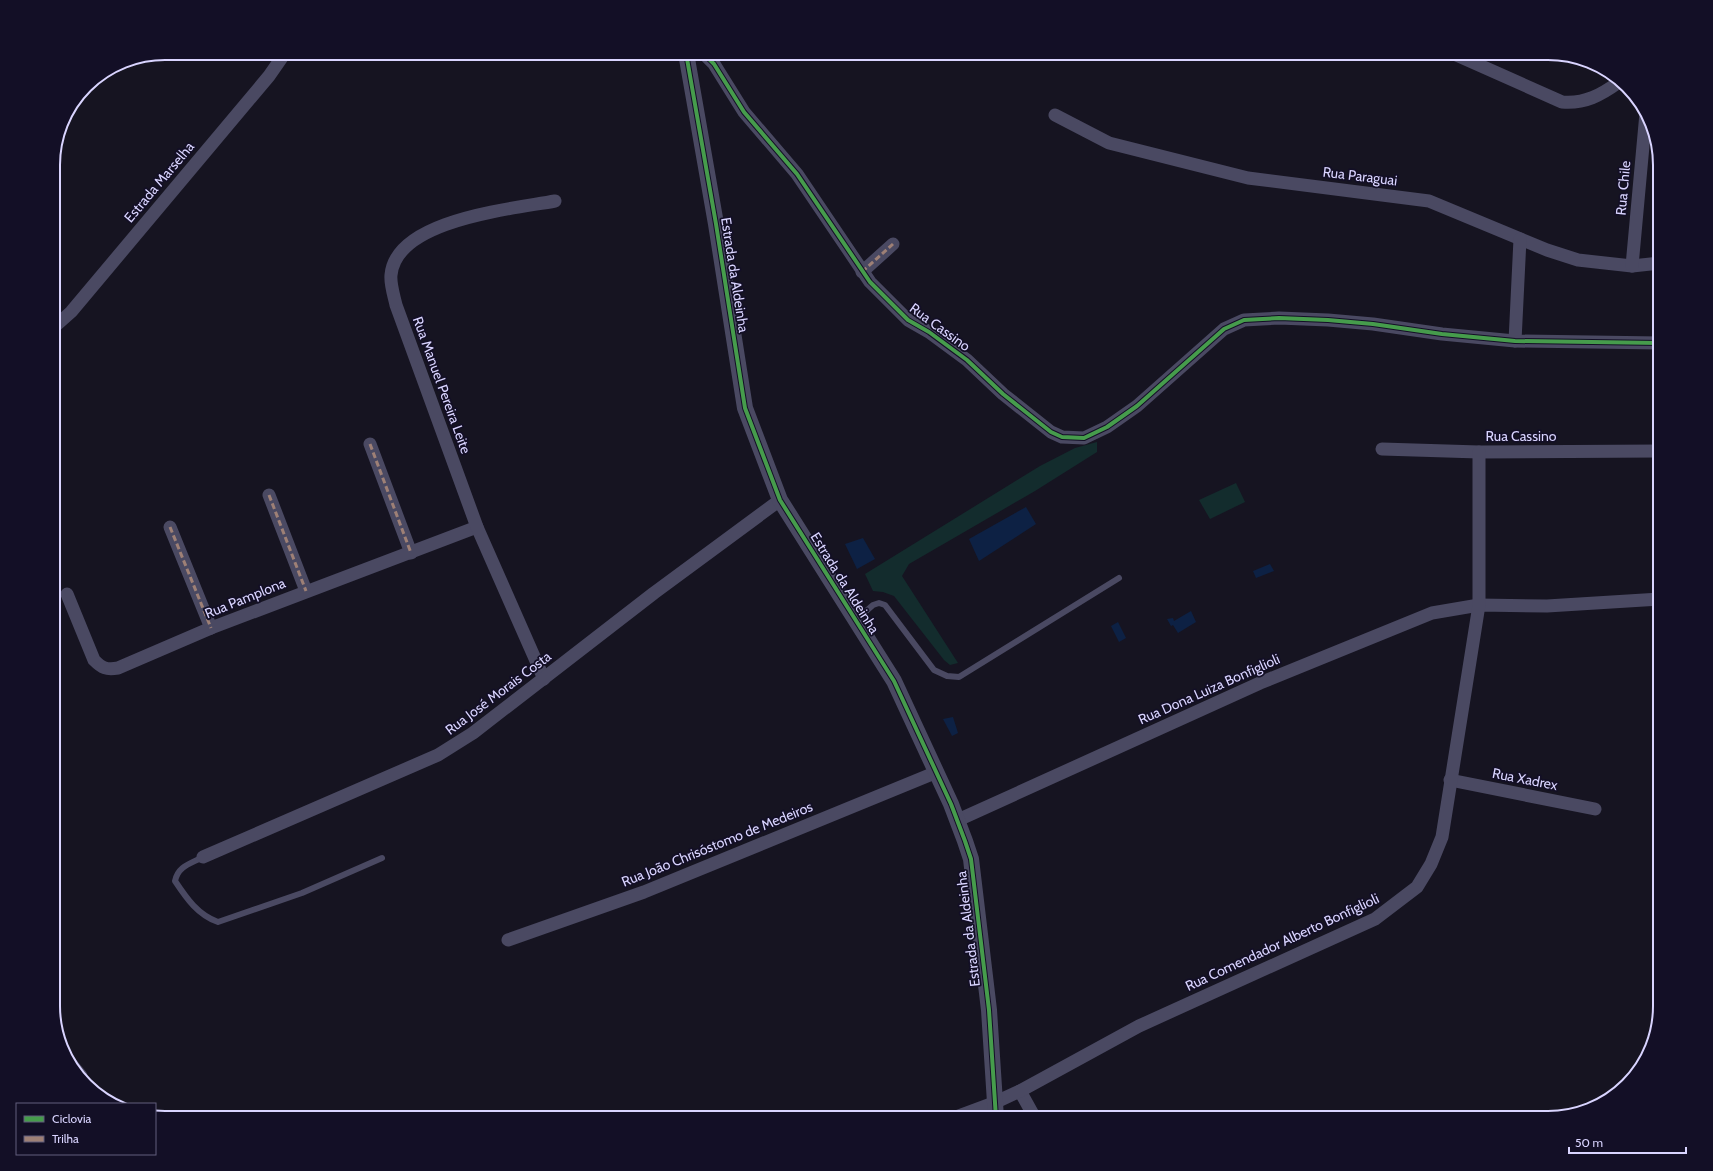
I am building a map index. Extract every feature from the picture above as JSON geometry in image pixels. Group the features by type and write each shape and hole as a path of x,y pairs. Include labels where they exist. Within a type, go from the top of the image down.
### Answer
{"street":[{"name":"Estrada Marselha","path":"60,322 71,312 269,76 280,60"},
{"name":"Estrada da Aldeinha","path":"687,60 716,224 745,408 780,500 894,681 958,820 971,859 989,1010 996,1110"},
{"name":"Rua Cassino","path":"710,60 744,112 797,174 834,225 862,272 908,320 930,332 967,360 1003,394 1051,432 1062,437 1084,438 1096,434 1137,406 1224,329 1244,320 1279,318 1328,320 1515,341 1653,343"},
{"path":"1468,60 1562,102 1574,103 1600,96 1615,85"},
{"name":"Rua Paraguai","path":"1055,115 1109,143 1248,178 1429,201 1547,250 1578,260 1632,266 1653,264"},
{"name":"Rua Chile","path":"1632,266 1645,125"},
{"name":"Rua Manuel Pereira Leite","path":"544,679 477,527 396,305 391,275 397,258 412,242 440,226 472,217 555,201"},
{"path":"1515,341 1520,239"},
{"path":"862,272 893,244"},
{"path":"370,444 411,553"},
{"name":"Rua Cassino","path":"1382,449 1479,452 1653,452"},
{"name":"Rua Comendador Alberto Bonfiglioli","path":"996,1110 1020,1091 1139,1026 1375,919 1418,887 1431,864 1442,837 1447,814 1450,780 1479,605 1479,452"},
{"path":"269,495 306,591"},
{"name":"Rua José Morais Costa","path":"203,857 438,755 473,733 654,593 780,500"},
{"path":"170,527 211,628"},
{"name":"Rua Pamplona","path":"67,594 94,660 101,667 109,670 118,668 211,628 306,591 411,553 477,527"},
{"name":"Rua Dona Luiza Bonfiglioli","path":"958,820 1260,683 1432,613 1479,605 1547,606 1653,599"},
{"name":"Rua João Chrisóstomo de Medeiros","path":"508,940 644,892 937,772"},
{"name":"Rua Xadrex","path":"1450,780 1595,809"},
{"path":"1020,1091 1031,1111"}],"lane":[{"path":"855,621 873,604 879,603 884,605 934,670 947,676 959,677 1119,578"},
{"path":"203,857 184,866 177,872 175,881 194,907 207,918 218,922 302,893 382,858"}],"green space":[{"path":"1097,442 1097,452 1035,491 909,564 902,576 958,663 950,665 944,660 894,596 883,592 873,591 865,574 1040,466 1075,448"},
{"path":"1236,483 1245,502 1210,519 1199,500"}],"water":[{"path":"1026,507 1036,524 979,561 969,539"},
{"path":"863,538 875,559 857,569 845,544"},
{"path":"1270,564 1274,571 1256,578 1253,571"},
{"path":"1191,611 1196,622 1178,633 1167,619 1173,618 1174,621"},
{"path":"1118,622 1126,638 1119,642 1111,626"},
{"path":"953,717 958,733 952,736 943,719"}],"marked path":[{"path":"862,272 893,244"},
{"path":"370,444 411,553"},
{"path":"269,495 306,591"},
{"path":"170,527 211,628"}],"cycle path":[{"path":"687,60 716,224 745,408 780,500 894,681 951,804 971,859 989,1010 996,1111"},
{"path":"710,60 744,112 797,174 870,282 908,320 929,332 967,360 1003,394 1051,432 1062,437 1084,438 1107,427 1137,406 1224,329 1244,320 1279,318 1328,320 1515,341 1653,343"}]}
